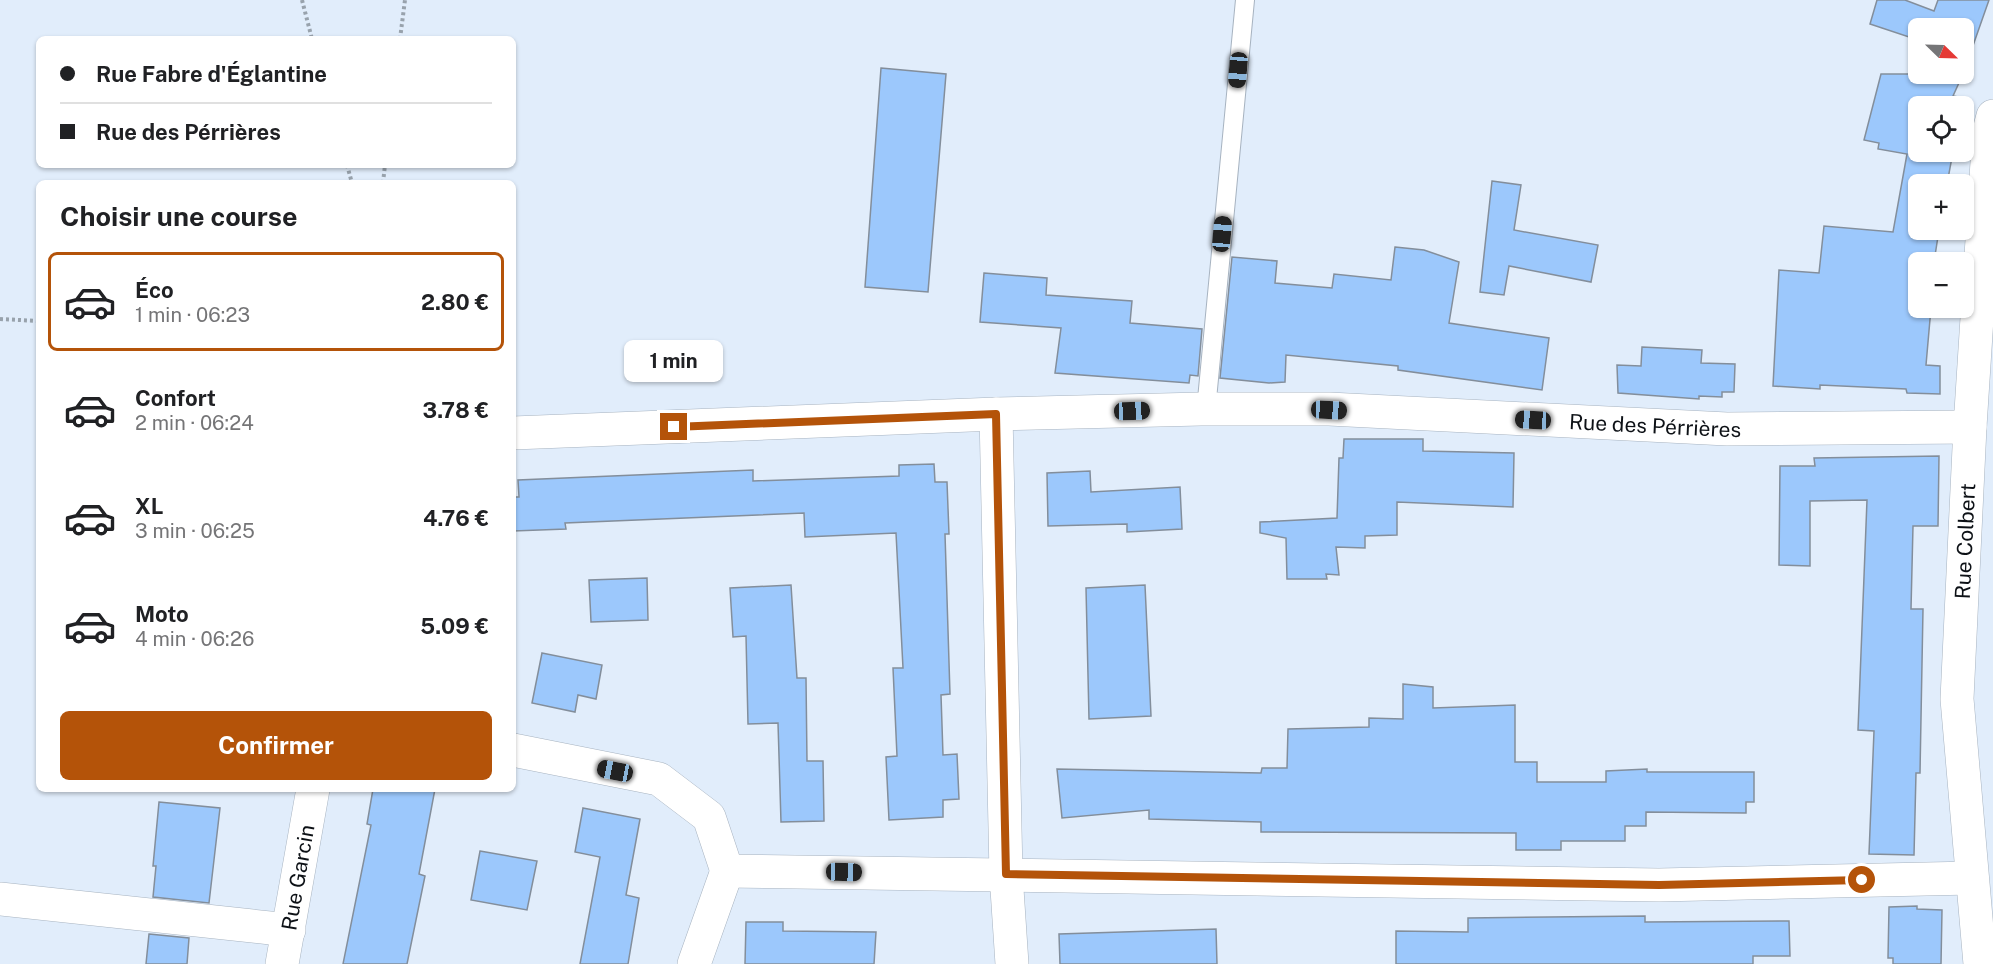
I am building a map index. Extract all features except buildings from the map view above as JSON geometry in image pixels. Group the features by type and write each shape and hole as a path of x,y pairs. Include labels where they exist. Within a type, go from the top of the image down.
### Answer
{"street":[{"name":"Rue Colbert","path":"1980,964 1957,699 1970,427 1989,131 1993,116"},
{"name":"Rue des Pérrières","path":"516,433 996,414 1206,410 1329,410 1727,429 1970,427"},
{"path":"996,414 1006,874 1012,964"},
{"path":"516,751 659,779 709,817 728,871 694,964"},
{"name":"Rue Garcin","path":"282,964 312,792"},
{"path":"728,871 1659,885 1972,878"},
{"path":"0,899 289,930"}],"lane":[{"path":"1206,410 1245,0"}],"path":[{"path":"302,0 311,36"},
{"path":"400,36 405,0"},
{"path":"0,319 36,321"}],"route":[{"path":"674,427 996,414 1006,874 1659,885 1862,880"}]}
